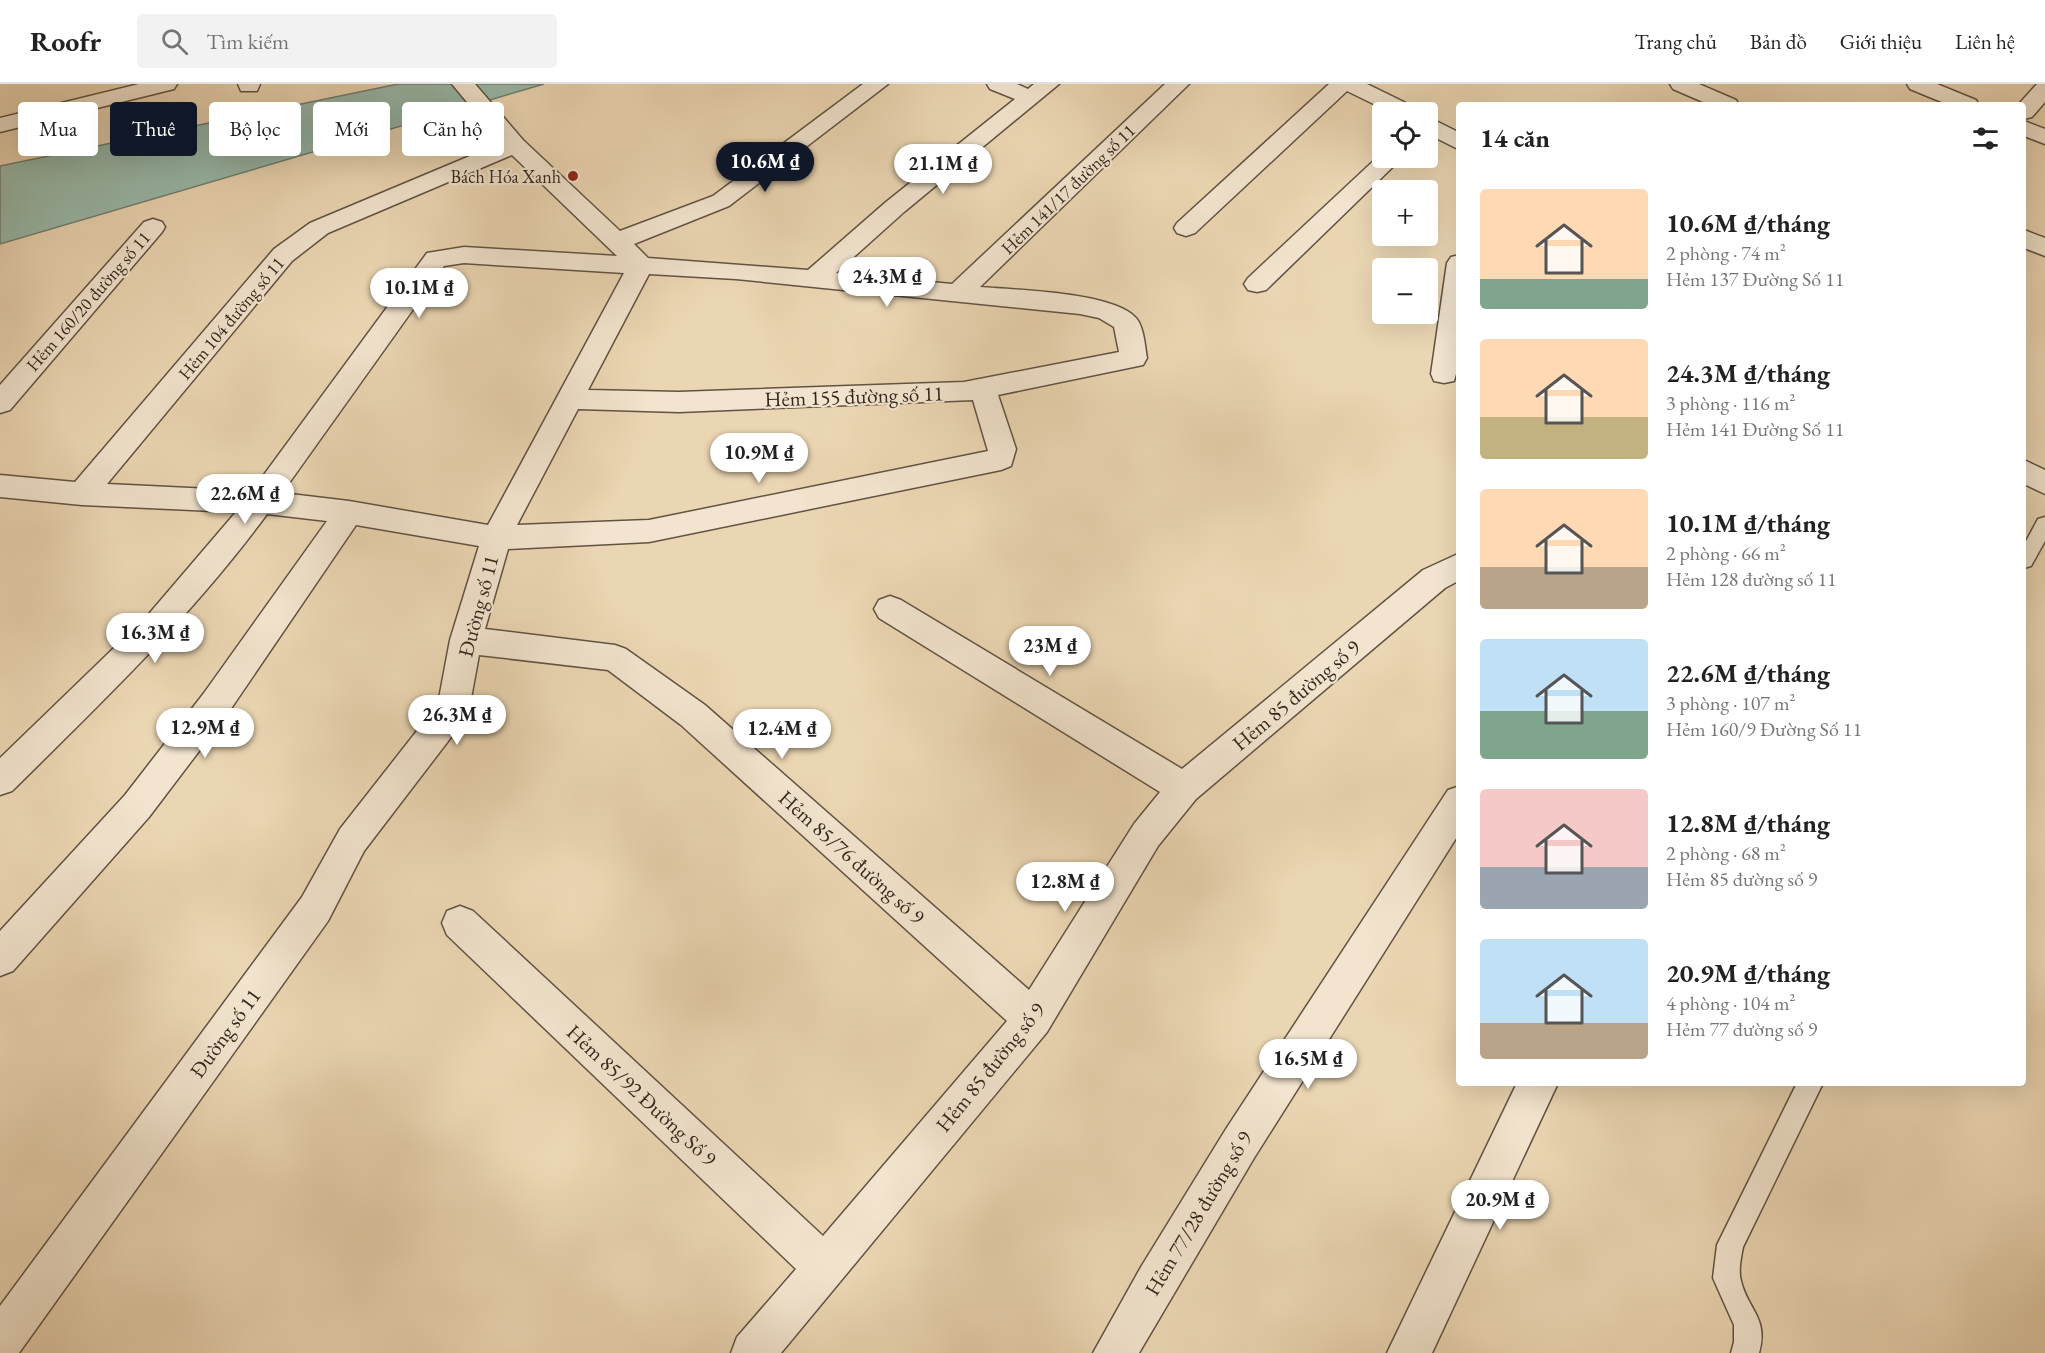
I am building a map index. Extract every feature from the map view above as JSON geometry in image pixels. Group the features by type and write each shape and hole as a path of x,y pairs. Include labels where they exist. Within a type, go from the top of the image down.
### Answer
{"street":[{"path":"0,125 166,84"},
{"path":"463,84 505,134 630,253"},
{"path":"630,253 721,201 877,84"},
{"path":"998,84 1039,91"},
{"name":"Hẻm 141/17 đường số 11","path":"958,293 1178,84"},
{"path":"1186,228 1342,84"},
{"path":"1350,84 1386,102"},
{"path":"1681,84 1721,102"},
{"path":"1918,84 1961,102"},
{"path":"2026,110 2045,88"},
{"path":"814,279 894,207 1039,91"},
{"path":"2026,129 2045,137"},
{"path":"1438,130 1456,141"},
{"name":"Hẻm 104 đường số 11","path":"82,494 283,255 319,228 505,134"},
{"path":"1257,284 1379,168"},
{"name":"Hẻm 160/20 đường số 11","path":"0,403 153,227"},
{"path":"2026,239 2045,248"},
{"path":"0,780 15,748 103,682 180,600 260,502 436,259 464,255 630,253 814,279 958,293"},
{"name":"Đường số 11","path":"0,1342 315,909 352,840 453,709 466,640 496,537 570,399 630,253"},
{"path":"1444,374 1456,291"},
{"name":"Hẻm 155 đường số 11","path":"570,399 691,402 964,392 1134,358 1126,323 1107,311 1080,305 958,293"},
{"path":"1,488 260,502 350,512 496,537 649,531 1001,459 1002,449 983,388"},
{"path":"2026,472 2045,483"},
{"path":"0,957 137,806 216,703 350,512"},
{"name":"Hẻm 85 đường số 9","path":"753,1353 1033,1019 1146,835 1184,788 1434,579 1456,567"},
{"path":"890,609 1184,788"},
{"name":"Hẻm 85/76 đường số 9","path":"466,640 615,657 693,715 1033,1019"},
{"name":"Hẻm 77/28 đường số 9","path":"1115,1353 1170,1255 1456,807"},
{"name":"Hẻm 85/92 Đường Số 9","path":"460,923 825,1267"},
{"path":"1409,1353 1538,1086"}],"lane":[{"path":"2026,557 2045,524"},
{"path":"1745,1353 1751,1328 1728,1281 1726,1270 1730,1245 1809,1086"}],"shaded area":[{"path":"398,84 544,84 483,102 402,102 402,126 390,129 390,102 313,102 313,152 301,155 301,104"},
{"path":"209,123 209,156 299,156 0,244 0,166 49,156 98,156 98,146 110,143 110,156 197,156 197,125"}],"place":[{"name":"Bách Hóa Xanh","path":"573,176"}]}
